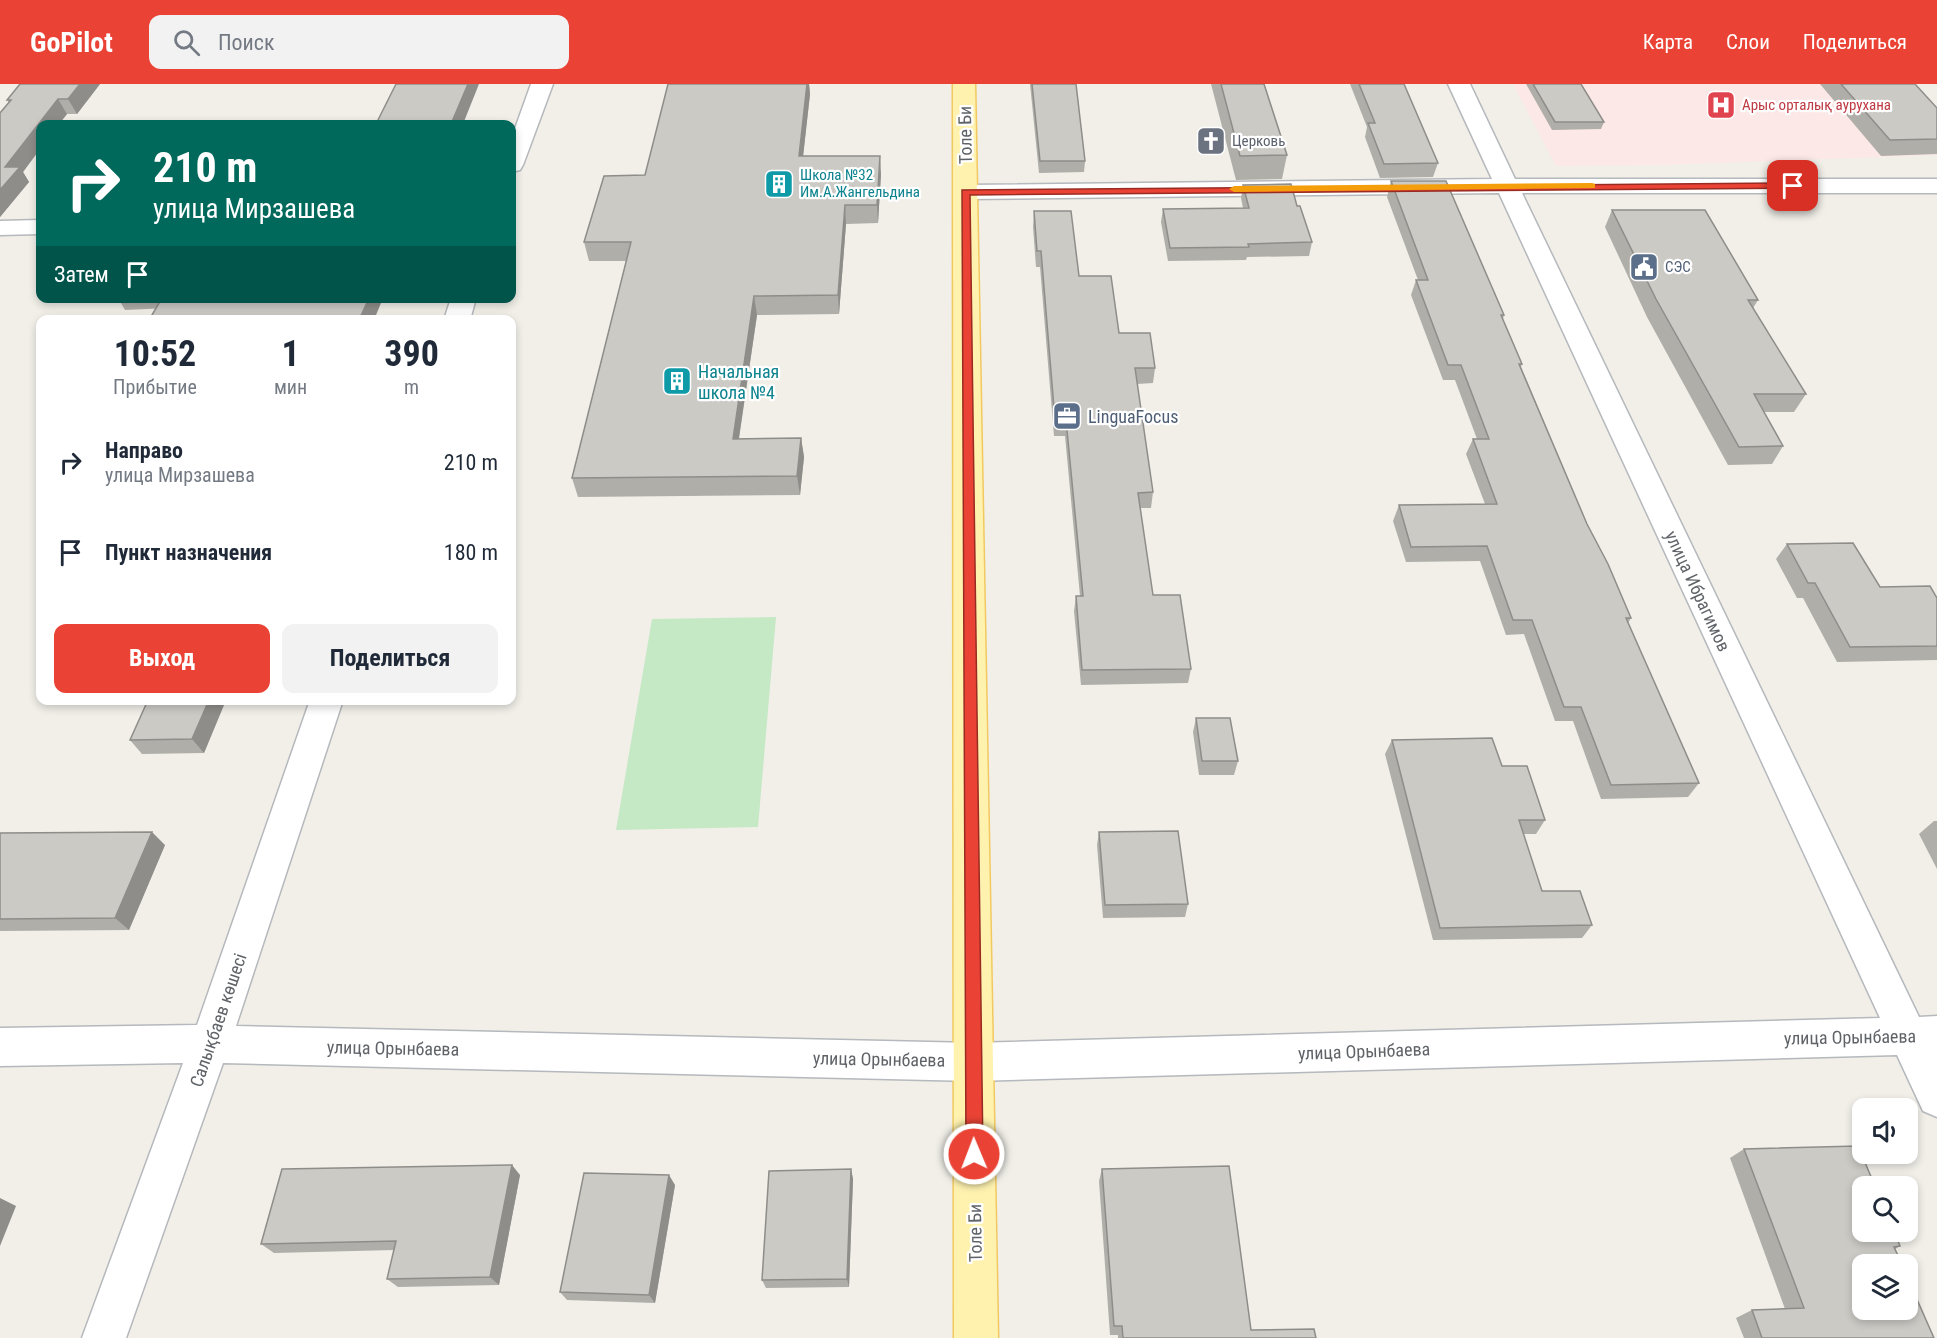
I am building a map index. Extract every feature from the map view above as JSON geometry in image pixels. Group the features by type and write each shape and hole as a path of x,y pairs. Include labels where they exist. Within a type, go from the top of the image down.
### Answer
{"main road":[{"name":"Толе Би","path":"964,84 976,1338"}],"street":[{"path":"516,154 542,84"},
{"name":"улица Ибрагимов","path":"1459,84 1506,186 1923,1035 1937,1097"},
{"path":"966,192 1506,186 1937,186"},
{"path":"0,228 36,227"},
{"name":"Салықбаев көшесі","path":"104,1338 210,1044 325,705"},
{"name":"улица Орынбаева","path":"0,1047 210,1044 973,1062 1923,1035"}],"shaded area":[{"name":"Арыс орталық аурухана","path":"1513,84 1897,84 1937,127 1937,155 1660,165 1556,166"}],"green space":[{"path":"776,617 758,827 616,830 652,619"}],"building":[{"path":"20,84 80,84 68,99 58,99 42,120 36,120 36,127 5,167 20,167 0,190 0,113 11,100 7,100"},
{"path":"396,84 468,84 453,120 378,120"},
{"path":"668,84 807,84 799,156 880,156 877,205 845,205 838,295 754,296 733,439 801,438 797,476 572,478 631,242 584,242 604,176 645,175"},
{"path":"1032,84 1076,84 1085,161 1040,161"},
{"path":"1221,84 1264,84 1287,155 1240,156"},
{"path":"1359,84 1404,84 1438,163 1384,164 1368,123 1375,123"},
{"path":"1533,84 1581,84 1604,122 1555,122"},
{"path":"1841,84 1915,84 1937,108 1937,139 1890,140"},
{"path":"1391,181 1446,181 1504,315 1501,315 1522,364 1519,364 1587,524 1608,564 1631,618 1626,618 1699,783 1611,785 1581,707 1564,707 1532,620 1513,620 1487,546 1411,547 1399,505 1497,504 1473,439 1489,439 1461,365 1448,365 1416,280 1428,280"},
{"path":"1291,184 1297,206 1300,206 1312,242 1248,244 1249,247 1170,248 1163,209 1249,208 1243,185"},
{"path":"1612,210 1705,210 1758,300 1748,300 1806,394 1754,394 1783,446 1739,447 1656,299"},
{"path":"1034,211 1071,211 1079,276 1111,276 1119,333 1150,333 1155,368 1135,368 1153,492 1138,493 1153,595 1180,595 1191,669 1082,670 1076,596 1083,596 1066,420 1055,420 1041,251 1037,251"},
{"path":"159,303 367,303 361,315 152,315"},
{"path":"1853,543 1880,587 1930,586 1937,598 1937,646 1850,647 1815,583 1808,583 1787,544"},
{"path":"146,705 207,705 192,739 130,740"},
{"path":"1196,718 1230,718 1238,761 1202,761"},
{"path":"1492,738 1502,766 1527,766 1545,820 1519,820 1542,891 1580,891 1592,925 1440,928 1392,740"},
{"path":"1178,831 1188,904 1105,905 1099,832"},
{"path":"152,832 115,918 0,919 0,833"},
{"path":"1852,1146 1852,1164 1866,1164 1871,1176 1852,1176 1852,1242 1898,1242 1900,1246 1894,1247 1897,1254 1852,1254 1852,1320 1918,1320 1918,1302 1934,1338 1762,1338 1752,1310 1804,1308 1744,1149"},
{"path":"512,1165 490,1277 387,1279 396,1241 261,1244 282,1169"},
{"path":"1229,1166 1251,1330 1314,1329 1316,1338 1123,1338 1122,1326 1114,1326 1102,1169"},
{"path":"851,1169 847,1279 762,1280 769,1171"},
{"path":"584,1173 669,1175 649,1295 560,1292"}],"slow traffic":[{"path":"1234,189 1592,186"}],"place":[{"name":"Арыс орталық аурухана","path":"1721,105"},
{"name":"Церковь","path":"1211,141"},
{"name":"Школа №32 Им.А.Жангельдина","path":"779,184"},
{"name":"СЭС","path":"1644,267"},
{"name":"Начальная школа №4","path":"677,381"},
{"name":"LinguaFocus","path":"1067,416"}],"route":[{"path":"974,1154 966,192 1793,186"}]}
